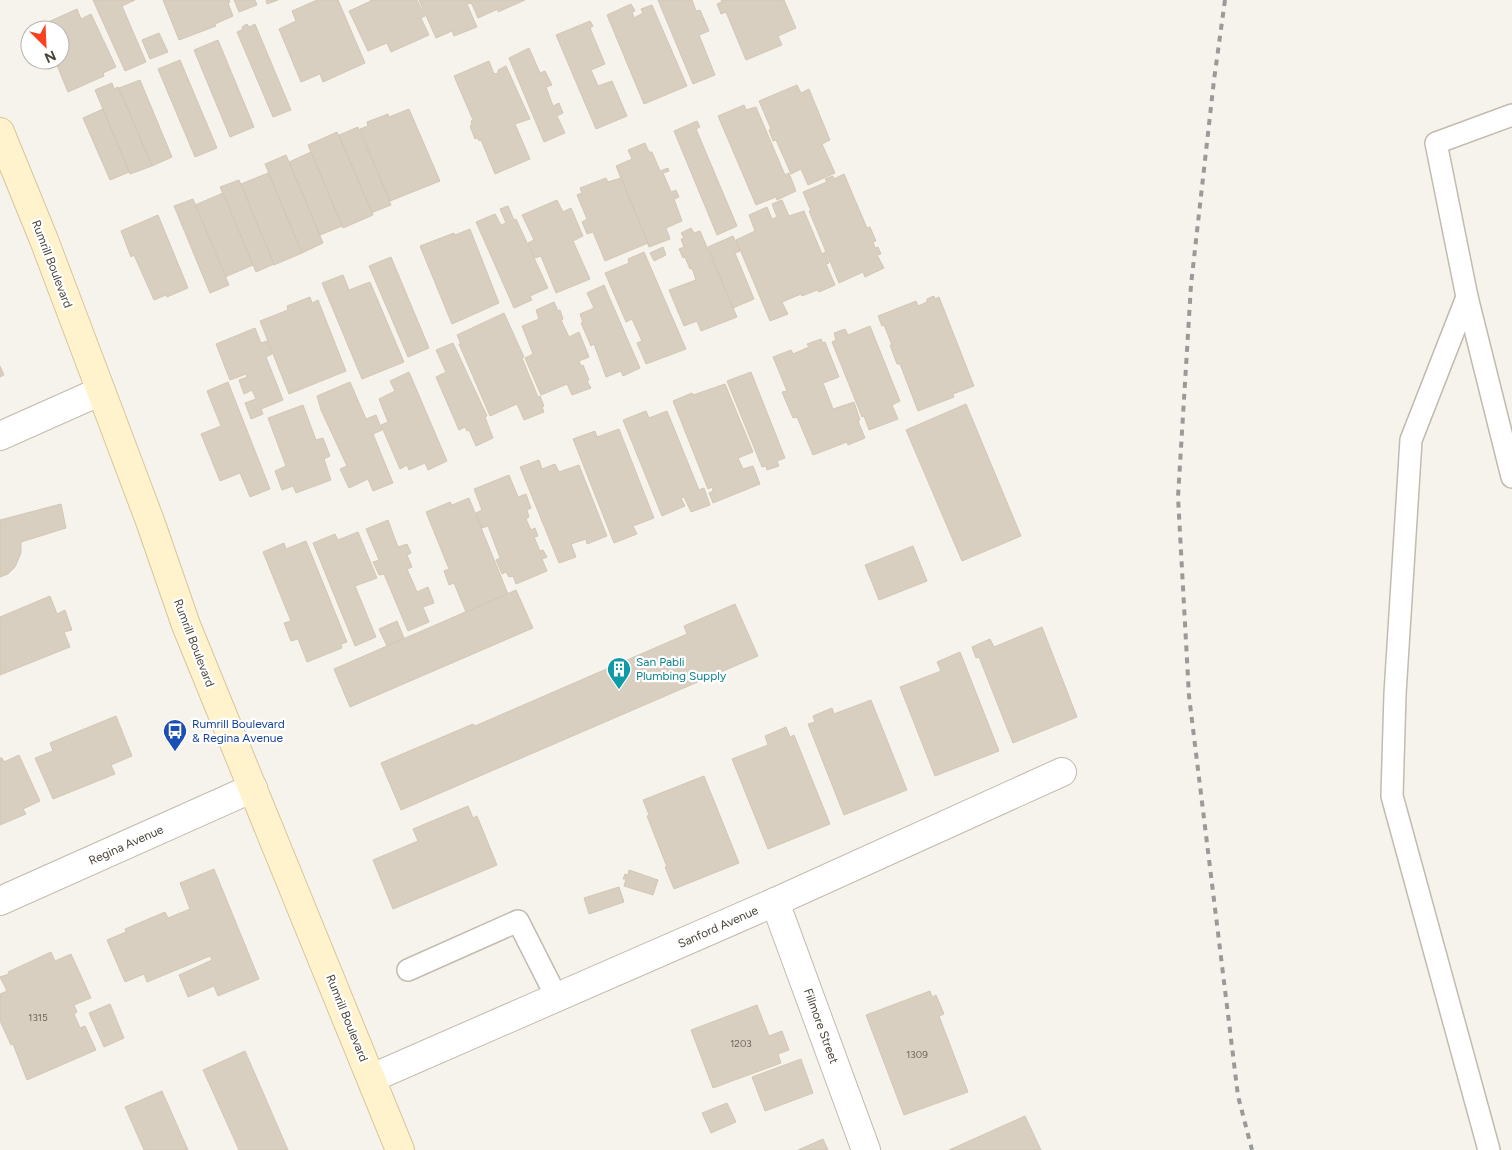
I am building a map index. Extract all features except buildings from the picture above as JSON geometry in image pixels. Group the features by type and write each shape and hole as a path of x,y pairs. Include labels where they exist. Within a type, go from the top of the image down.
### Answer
{"main road":[{"name":"Rumrill Boulevard","path":"0,132 101,391 150,521 186,625 400,1150"}],"street":[{"path":"0,436 101,391"},
{"name":"Sanford Avenue","path":"372,1078 775,902 1062,772"},
{"name":"Regina Avenue","path":"0,901 253,788"},
{"name":"Fillmore Street","path":"775,902 866,1150"}],"lane":[{"path":"1512,115 1436,143 1467,297 1512,477"},
{"path":"1467,297 1411,440 1395,694 1392,796 1489,1150"},
{"path":"408,970 518,921 557,998"}],"railway":[{"path":"1225,0 1191,285 1178,497 1189,696 1238,1096 1252,1150"}],"place":[{"name":"San Pabli Plumbing Supply","path":"619,690"},
{"name":"Rumrill Boulevard & Regina Avenue","path":"175,752"}]}
